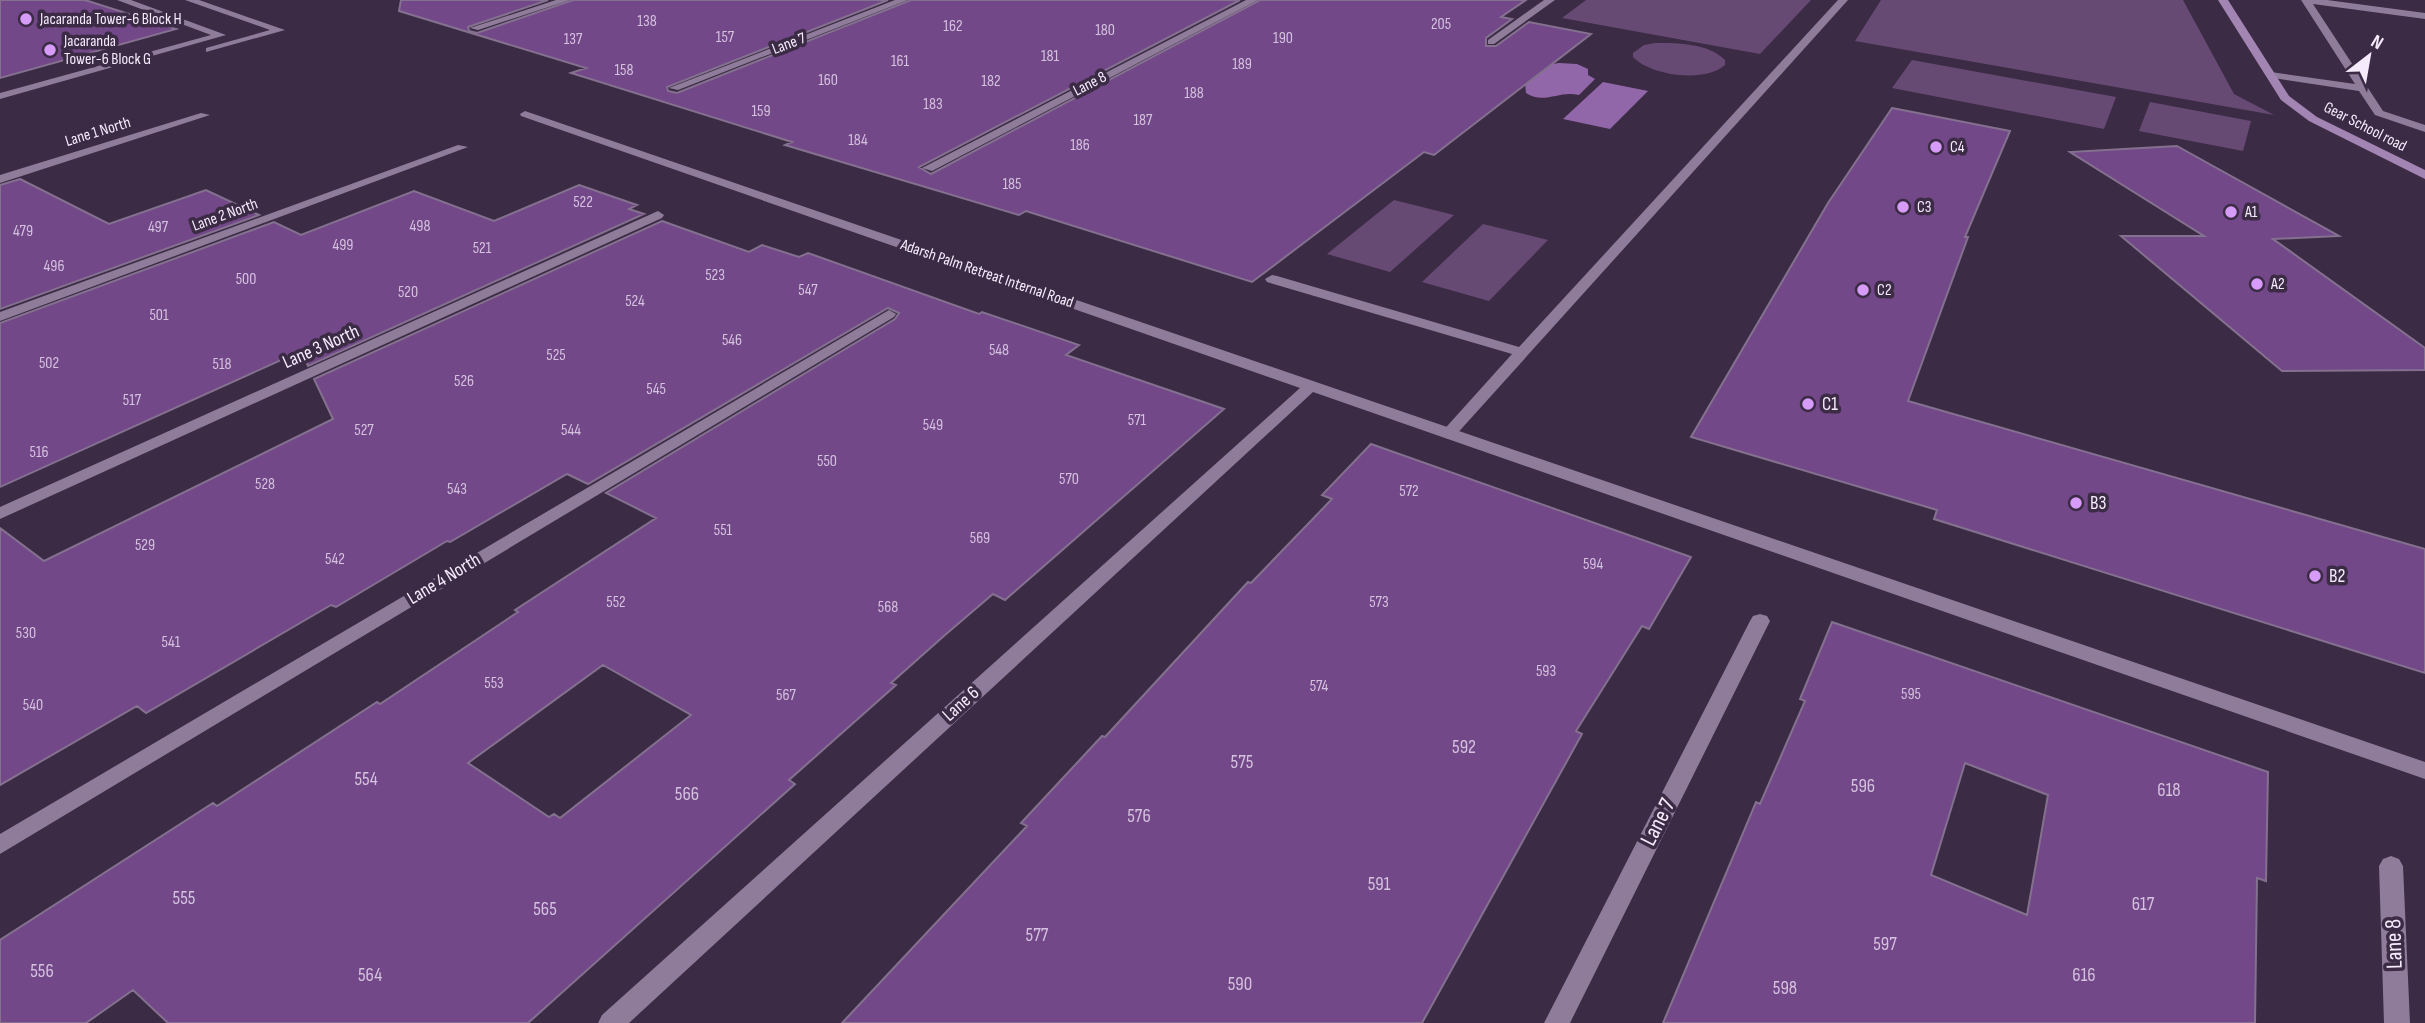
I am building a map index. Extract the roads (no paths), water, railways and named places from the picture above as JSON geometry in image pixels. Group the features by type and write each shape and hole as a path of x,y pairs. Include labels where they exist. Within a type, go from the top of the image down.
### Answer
{"main road":[{"name":"Gear School road","path":"2222,0 2285,98 2313,119 2425,176"}],"street":[{"path":"0,96 221,35 122,0"},
{"path":"0,106 280,30 190,0"},
{"path":"475,28 565,0"},
{"name":"Lane 7","path":"674,88 903,0"},
{"name":"Lane 8","path":"928,168 1253,0"},
{"path":"1491,42 1550,0"},
{"path":"1448,434 1843,0"},
{"path":"2306,0 2425,16"},
{"path":"2306,0 2379,113 2425,129"},
{"path":"2271,75 2363,88"},
{"name":"Adarsh Palm Retreat Internal Road","path":"524,114 2425,771"},
{"name":"Lane 1 North","path":"0,179 205,115"},
{"name":"Lane 2 North","path":"0,317 462,147"},
{"name":"Lane 3 North","path":"0,514 658,215"},
{"path":"1272,279 1520,352"},
{"name":"Lane 4 North","path":"0,845 889,314"},
{"name":"Lane 6","path":"611,1023 1311,386"},
{"name":"Lane 7","path":"1557,1023 1760,621"},
{"name":"Lane 8","path":"2391,866 2397,1023"}],"place":[{"name":"Jacaranda Tower-6 Block H","path":"26,19"},
{"name":"Jacaranda Tower-6 Block G","path":"50,50"},
{"name":"C4","path":"1936,147"},
{"name":"C3","path":"1903,207"},
{"name":"A1","path":"2231,212"},
{"name":"A2","path":"2257,284"},
{"name":"C2","path":"1863,290"},
{"name":"C1","path":"1808,404"},
{"name":"B3","path":"2076,503"},
{"name":"B2","path":"2315,576"}]}
